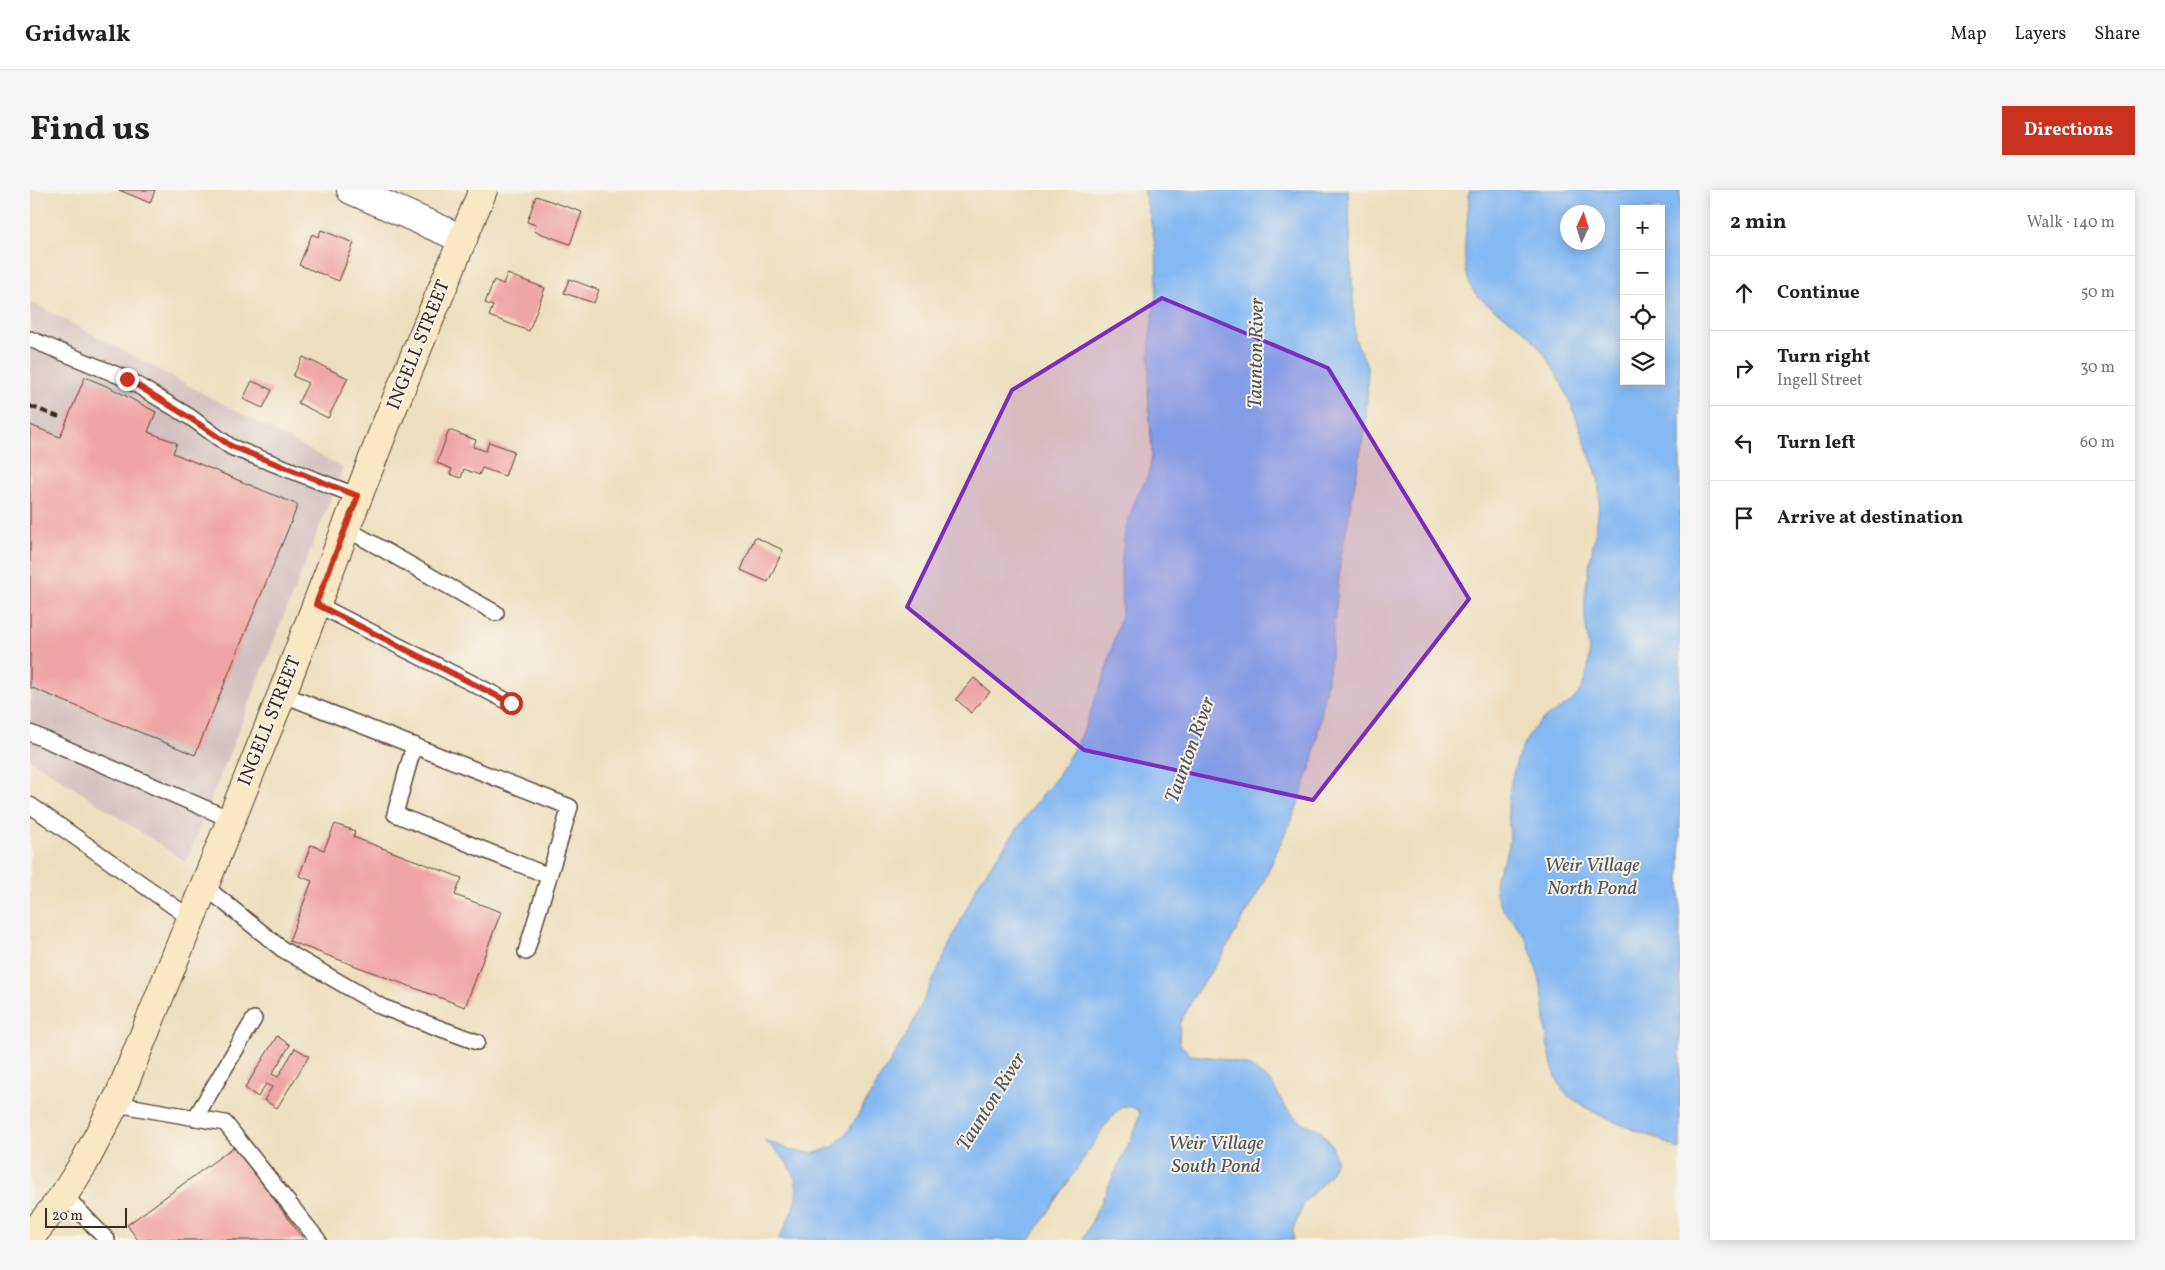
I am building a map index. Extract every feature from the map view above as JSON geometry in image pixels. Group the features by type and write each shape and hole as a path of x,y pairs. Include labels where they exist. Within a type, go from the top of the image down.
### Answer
{"street":[{"path":"351,190 463,239"},
{"name":"INGELL STREET","path":"30,1238 64,1194 103,1130 116,1104 203,885 282,694 344,528 483,190"}],"lane":[{"path":"30,339 127,379 231,446 358,496"},
{"path":"344,528 496,613"},
{"path":"316,604 511,703"},
{"path":"282,694 570,807 526,952"},
{"path":"30,733 230,819"},
{"path":"414,746 395,814 549,876"},
{"path":"30,806 190,918"},
{"path":"203,885 282,949 382,1007 477,1042"},
{"path":"195,1118 254,1019"},
{"path":"116,1104 225,1123 318,1240"},
{"path":"64,1194 107,1240"}],"highlighted area":[{"path":"1162,298 1328,368 1469,599 1313,800 1084,750 907,607 1012,390"}],"shaded area":[{"path":"30,301 343,468 186,862 30,759"}],"water":[{"path":"1143,190 1348,190 1355,339 1368,367 1367,398 1365,428 1341,558 1330,665 1313,760 1296,809 1261,887 1219,961 1199,988 1180,1022 1179,1043 1191,1055 1218,1058 1249,1066 1271,1082 1286,1108 1303,1123 1320,1130 1332,1145 1336,1160 1329,1176 1304,1203 1293,1230 1293,1240 1083,1240 1136,1128 1140,1112 1132,1107 1122,1106 1107,1123 1030,1240 778,1240 792,1210 796,1197 796,1186 794,1175 788,1164 764,1140 794,1151 815,1153 833,1147 849,1130 910,1029 979,882 1032,808 1058,776 1082,734 1105,674 1122,612 1121,566 1125,531 1136,498 1149,474 1152,454 1148,393 1150,336 1157,287 1156,250"},
{"name":"Weir Village North Pond","path":"1469,190 1680,190 1680,1150 1602,1117 1564,1092 1556,1077 1551,1061 1542,993 1532,955 1523,934 1502,908 1497,898 1496,878 1509,844 1509,799 1512,777 1519,755 1536,726 1576,697 1588,670 1589,652 1585,598 1598,516 1599,484 1577,419 1556,373 1526,332 1488,305 1474,292 1467,273 1465,249"}],"building":[{"path":"119,190 155,190 150,203"},
{"path":"536,196 582,212 570,244 534,231 536,225 527,222"},
{"path":"321,230 354,243 339,281 299,265 312,234 318,237"},
{"path":"507,274 545,288 529,331 489,316 493,306 485,303 494,280 503,284"},
{"path":"569,279 599,290 594,303 564,293"},
{"path":"303,357 348,378 328,418 298,403 308,383 293,376"},
{"path":"85,377 111,388 156,412 148,432 177,443 173,453 298,505 195,755 30,687 30,425 60,437"},
{"path":"252,381 272,390 263,408 243,399"},
{"path":"449,430 476,440 473,447 486,451 489,442 514,451 505,476 482,468 479,475 464,469 461,478 450,474 452,469 437,463"},
{"path":"755,537 783,550 768,582 741,570"},
{"path":"974,678 990,692 971,713 956,699"},
{"path":"335,824 355,831 353,837 462,878 455,895 501,912 465,1007 289,941 312,881 299,876 311,845 324,850"},
{"path":"277,1036 290,1045 272,1074 278,1077 295,1048 309,1056 277,1108 264,1100 272,1087 266,1084 258,1097 245,1088"},
{"path":"235,1146 304,1240 138,1240 127,1225"}],"railway":[{"path":"30,406 59,417"}],"route":[{"path":"127,379 231,446 358,496 316,604 511,703"}],"water label":[{"name":"Taunton River","path":"1257,353"},
{"name":"Taunton River","path":"1191,750"},
{"name":"Taunton River","path":"992,1102"},
{"name":"Weir Village South Pond","path":"1216,1156"}]}
